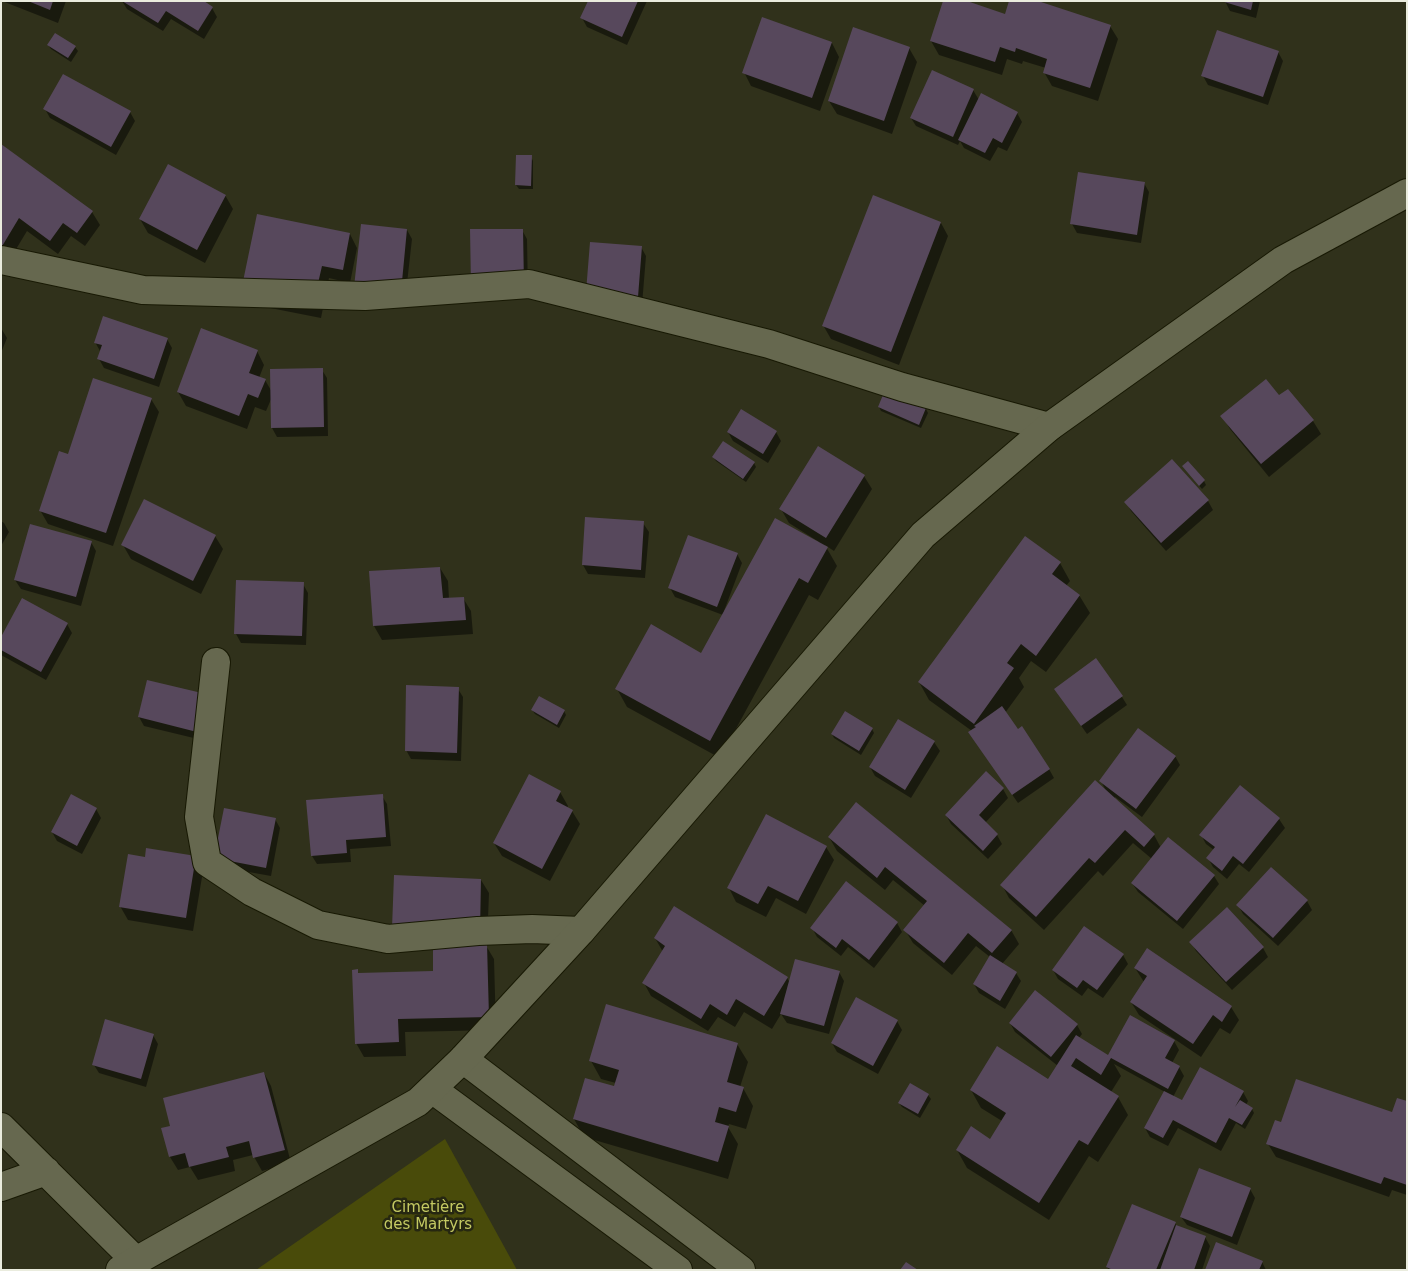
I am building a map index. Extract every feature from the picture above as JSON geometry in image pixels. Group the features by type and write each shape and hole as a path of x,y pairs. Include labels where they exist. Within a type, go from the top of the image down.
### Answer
{"street":[{"path":"1,1127 46,1171 128,1265 418,1102 464,1059 580,931 923,535 1050,427 1283,260 1407,193"},
{"path":"1,260 143,290 365,296 529,284 770,344 902,387 1050,427"},
{"path":"216,662 198,817 207,862 252,892 318,925 388,939 478,930 532,929 580,931"},
{"path":"464,1059 742,1270"},
{"path":"432,1089 678,1270"},
{"path":"1,1187 46,1171"}],"green space":[{"name":"Cimetière des Martyrs","path":"445,1139 517,1270 256,1270"}],"building":[{"path":"28,1 53,1 50,10"},
{"path":"122,1 204,1 213,7 198,31 166,11 158,23"},
{"path":"588,1 638,1 622,37 580,18"},
{"path":"943,1 967,1 1005,14 1009,1 1038,1 1111,25 1090,88 1043,73 1047,59 1016,48 1015,52 1000,47 995,62 930,41"},
{"path":"1221,1 1253,1 1251,10"},
{"path":"762,17 832,42 812,98 742,73"},
{"path":"853,27 910,47 884,121 828,101"},
{"path":"1217,30 1279,51 1263,97 1201,76"},
{"path":"55,33 76,46 68,58 47,45"},
{"path":"932,70 974,89 953,137 910,118"},
{"path":"63,74 131,111 111,147 43,109"},
{"path":"981,93 1018,112 1002,143 993,138 985,153 958,140"},
{"path":"1,144 93,211 77,233 63,223 50,241 19,218 1,248"},
{"path":"516,155 532,155 531,186 515,185"},
{"path":"168,164 226,195 197,250 139,219"},
{"path":"1078,172 1145,182 1137,235 1070,224"},
{"path":"873,195 941,222 891,352 822,326"},
{"path":"257,214 350,233 343,270 322,266 313,305 241,291"},
{"path":"361,224 407,229 401,292 354,287"},
{"path":"470,229 523,229 524,285 471,286"},
{"path":"590,242 642,246 638,297 586,292"},
{"path":"103,316 168,338 154,379 97,359 102,345 94,343"},
{"path":"201,328 258,350 249,373 266,379 258,398 248,394 239,416 177,392"},
{"path":"323,368 324,427 271,428 270,369"},
{"path":"93,378 152,398 106,533 39,511 59,451 68,454"},
{"path":"1266,379 1279,395 1288,389 1314,420 1261,464 1220,416"},
{"path":"885,390 926,408 919,425 878,407"},
{"path":"741,409 777,431 763,454 727,432"},
{"path":"723,441 755,462 743,479 712,457"},
{"path":"818,446 865,475 826,538 779,509"},
{"path":"1172,459 1209,500 1161,543 1124,502"},
{"path":"1188,461 1205,480 1199,486 1182,466"},
{"path":"144,499 216,535 193,581 121,545"},
{"path":"585,517 644,521 641,570 582,565"},
{"path":"775,518 828,547 808,583 799,578 710,741 615,689 651,624 701,653"},
{"path":"30,524 92,541 76,597 14,580"},
{"path":"688,535 738,553 717,607 668,588"},
{"path":"1025,536 1061,562 1052,574 1080,595 1036,656 1021,644 1007,663 1014,668 974,724 918,682"},
{"path":"440,567 443,598 464,597 466,620 373,626 369,571"},
{"path":"236,580 304,582 302,636 234,634"},
{"path":"22,598 68,623 41,672 1,650 1,637"},
{"path":"1096,658 1123,696 1081,726 1054,689"},
{"path":"147,680 206,694 197,732 138,717"},
{"path":"406,685 459,687 457,753 405,751"},
{"path":"539,696 565,710 557,725 531,710"},
{"path":"1002,706 1018,729 1022,726 1050,769 1012,795 968,732"},
{"path":"845,711 873,728 859,751 831,734"},
{"path":"898,719 935,741 905,790 869,767"},
{"path":"1138,728 1176,756 1136,809 1099,781"},
{"path":"986,771 1004,788 979,815 998,834 983,851 945,815"},
{"path":"529,774 561,791 556,801 573,810 542,869 493,843"},
{"path":"1095,780 1155,834 1144,847 1125,830 1095,863 1089,858 1036,917 1000,885"},
{"path":"1240,785 1280,818 1243,864 1233,856 1222,871 1206,858 1215,847 1199,835"},
{"path":"71,794 97,808 77,846 51,832"},
{"path":"383,794 386,837 346,840 347,853 311,856 306,800"},
{"path":"856,802 1012,930 992,953 968,933 944,963 903,930 927,901 885,867 877,878 828,837"},
{"path":"224,808 276,818 266,868 214,858"},
{"path":"766,814 827,846 798,901 768,886 758,904 727,888"},
{"path":"1168,837 1215,875 1177,921 1131,883"},
{"path":"146,848 196,856 186,918 119,907 128,854 145,857"},
{"path":"1271,867 1308,900 1273,938 1236,905"},
{"path":"394,875 481,879 480,931 392,928"},
{"path":"846,881 898,922 869,960 842,939 836,948 810,928"},
{"path":"674,906 788,977 764,1016 736,999 727,1015 710,1004 701,1019 642,983 665,946 654,938"},
{"path":"1227,907 1264,947 1226,982 1189,942"},
{"path":"1084,926 1124,954 1097,990 1083,980 1077,988 1052,970"},
{"path":"487,944 489,1017 398,1019 399,1042 355,1044 352,970 358,969 358,973 433,971 433,946"},
{"path":"1147,948 1232,1006 1222,1022 1213,1015 1193,1044 1130,1002 1147,976 1134,968"},
{"path":"990,955 1017,972 1000,1001 973,984"},
{"path":"795,959 840,971 824,1026 780,1014"},
{"path":"1035,990 1078,1024 1051,1057 1009,1023"},
{"path":"856,997 898,1020 873,1066 831,1043"},
{"path":"606,1004 738,1043 727,1082 744,1087 736,1112 719,1107 715,1122 729,1126 718,1162 573,1119 585,1078 614,1086 619,1070 589,1061"},
{"path":"1130,1015 1175,1040 1165,1058 1180,1066 1168,1089 1111,1058 1101,1075 1076,1058 1071,1066 1119,1096 1088,1145 1079,1140 1039,1203 956,1150 971,1126 990,1139 1006,1113 970,1090 997,1046 1048,1079 1076,1035 1108,1055"},
{"path":"105,1019 154,1034 141,1079 92,1065"},
{"path":"1200,1067 1244,1091 1235,1107 1240,1100 1253,1108 1242,1125 1229,1118 1216,1143 1173,1120 1163,1138 1144,1128 1164,1091 1182,1100"},
{"path":"264,1072 285,1150 253,1158 249,1141 226,1147 229,1157 189,1167 185,1153 169,1157 161,1128 170,1126 163,1098"},
{"path":"1296,1079 1392,1112 1397,1098 1407,1101 1407,1185 1384,1177 1381,1184 1266,1144 1275,1120 1281,1122"},
{"path":"910,1083 929,1094 918,1114 898,1103"},
{"path":"1199,1168 1251,1188 1232,1237 1180,1217"},
{"path":"1132,1204 1176,1222 1156,1270 1113,1270 1106,1267"},
{"path":"1176,1225 1206,1236 1194,1270 1160,1270"},
{"path":"1216,1242 1263,1261 1259,1270 1205,1270"},
{"path":"906,1262 918,1270 900,1270"}]}
